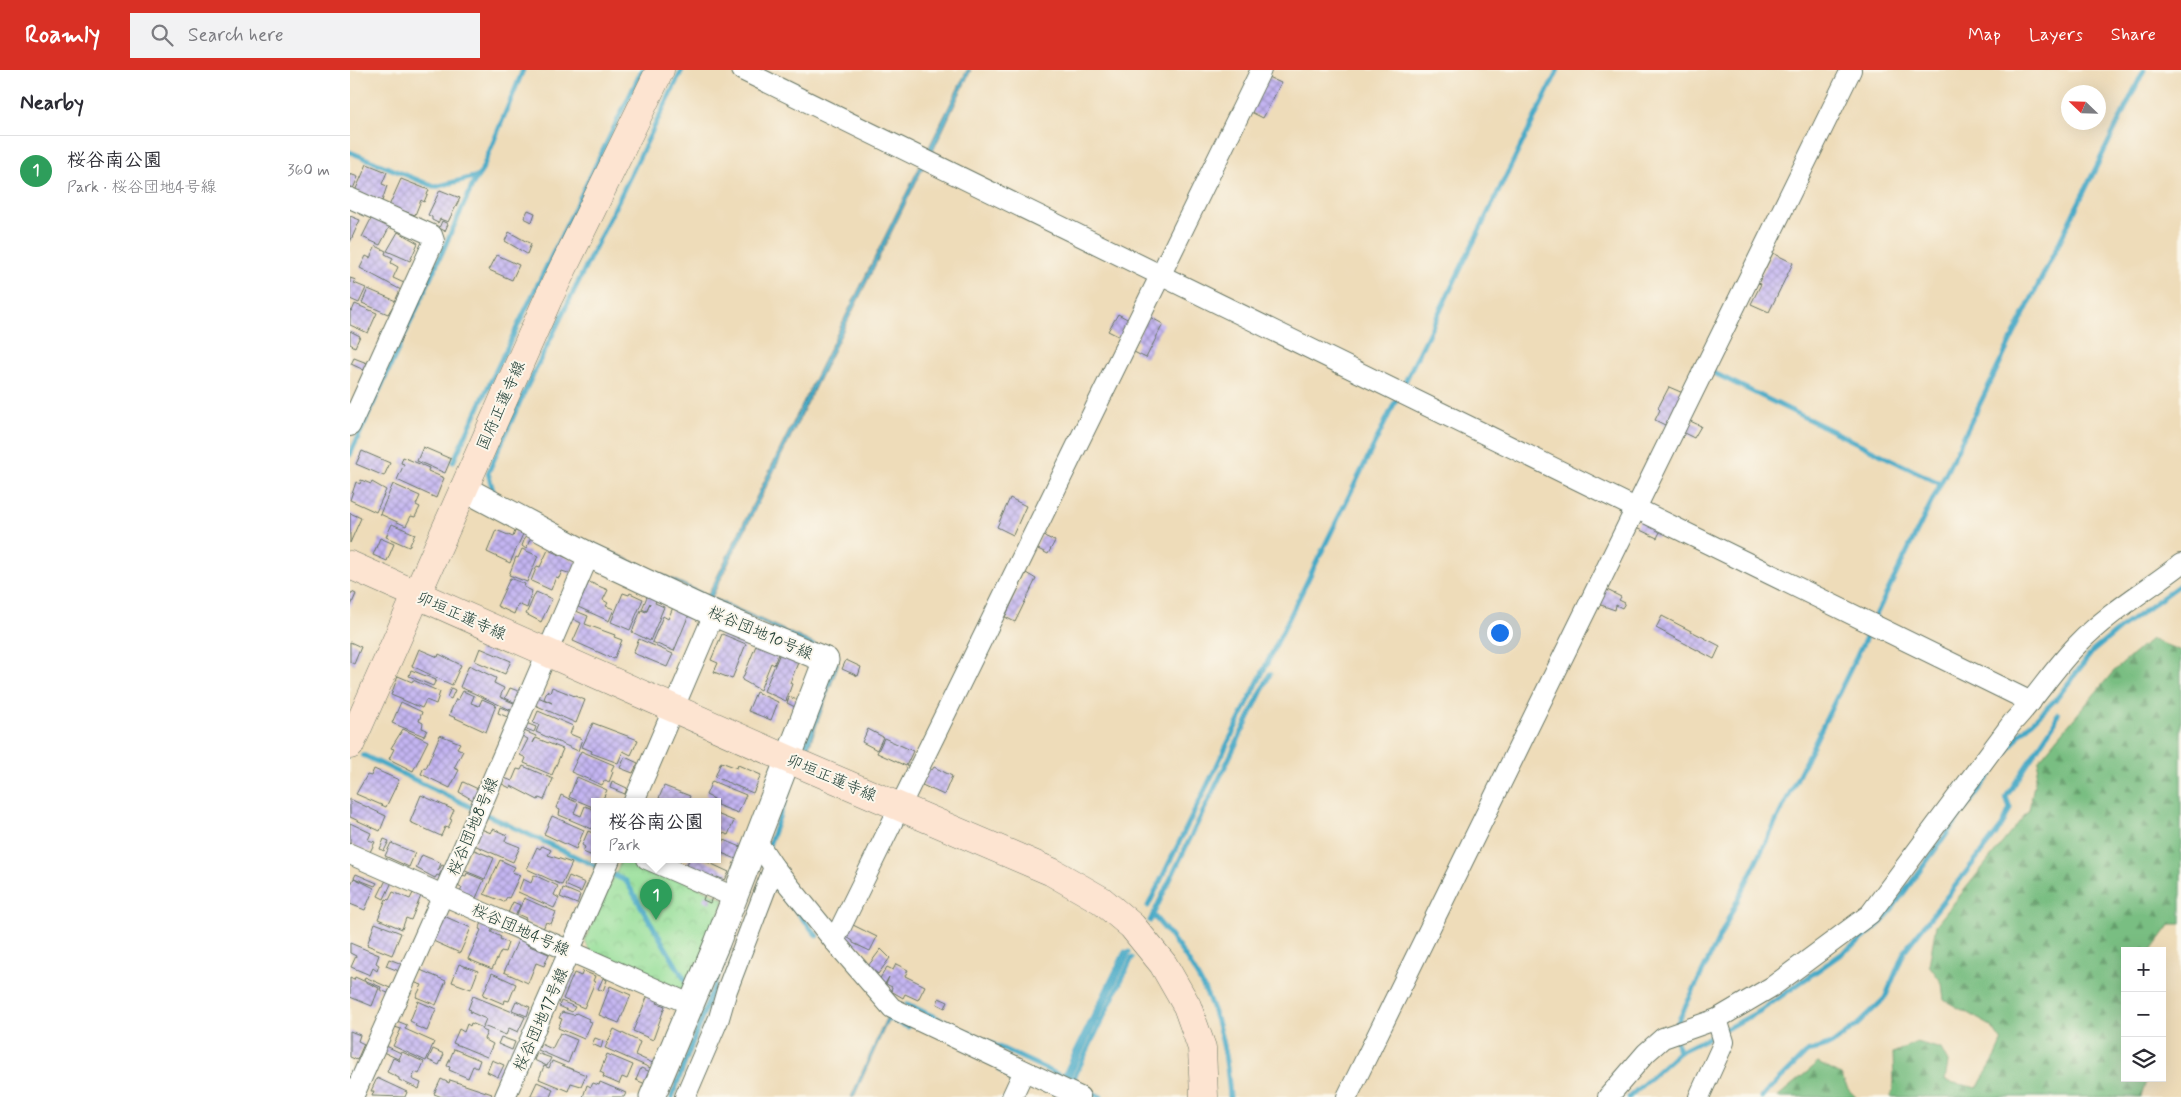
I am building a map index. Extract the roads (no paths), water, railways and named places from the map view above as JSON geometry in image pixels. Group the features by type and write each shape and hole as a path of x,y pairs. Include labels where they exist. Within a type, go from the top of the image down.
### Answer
{"main road":[{"name":"国府正蓮寺線","path":"350,745 548,299 660,70"},
{"name":"卯垣正蓮寺線","path":"350,565 674,709 1052,872 1101,900 1132,926 1163,964 1186,1006 1202,1048 1204,1097"}],"street":[{"path":"742,70 2031,702"},
{"path":"834,941 1261,70"},
{"path":"1347,1097 1852,70"},
{"path":"350,198 432,234 434,241 350,426"},
{"name":"桜谷団地10号線","path":"463,488 589,555 714,614 826,660 692,1005 652,1097"},
{"name":"桜谷団地8号線","path":"353,1097 443,895 589,555"},
{"path":"1608,1097 1646,1053 1663,1038 1717,1019 1773,986 1870,914 2012,723 2077,645 2096,627 2181,564"},
{"path":"635,798 714,614"},
{"path":"756,840 774,867 892,1008 1080,1097"},
{"name":"桜谷団地4号線","path":"350,854 692,1005"},
{"name":"桜谷団地17号線","path":"505,1097 608,863"},
{"path":"656,863 734,897"},
{"path":"685,1097 719,1018 727,990 774,867"},
{"path":"1699,1097 1724,1042 1717,1019"},
{"path":"1012,1097 1024,1071"}],"water":[{"path":"967,70 971,70 926,166 922,170 712,597 817,645 815,648 590,542 708,595"},
{"path":"833,660 839,663 809,747 802,744"},
{"path":"887,1016 889,1018 854,1097 851,1097"}],"waterway":[{"path":"350,455 474,182 481,172 523,70"},
{"path":"453,462 642,70"},
{"path":"494,494 488,473 523,395 682,70"},
{"path":"1402,388 1558,70"},
{"path":"1874,619 2144,70"},
{"path":"350,152 435,187 474,177"},
{"path":"1710,371 1937,482"},
{"path":"1148,906 1398,396"},
{"path":"1724,1030 1760,1011 1864,938 1883,921 2020,734 2057,698 2093,651 2122,627 2181,584"},
{"path":"1675,1028 1871,627"},
{"path":"1150,921 1270,674"},
{"path":"1762,1097 1807,1052 1832,1044 1856,1026 1885,998 1905,950 2002,826 2010,808 2006,797 2055,722 2058,714"},
{"path":"363,755 475,809"},
{"path":"768,848 789,790"},
{"path":"483,813 602,869"},
{"path":"609,873 626,881 689,987"},
{"path":"776,887 817,936"},
{"path":"1153,915 1186,957 1209,999 1223,1044 1230,1097"},
{"path":"672,1097 728,949"},
{"path":"1065,1074 1125,952"},
{"path":"1066,1082 1129,952"},
{"path":"1071,1084 1132,958"},
{"path":"907,1004 1061,1076 1067,1082"},
{"path":"886,1013 890,1019 908,1027"},
{"path":"1629,1097 1679,1052 1716,1034"},
{"path":"1676,1039 1679,1052"},
{"path":"1000,1070 1013,1077 1011,1081"},
{"path":"1084,1089 1101,1097"}],"place":[{"name":"桜谷南公園","path":"656,920"}]}
